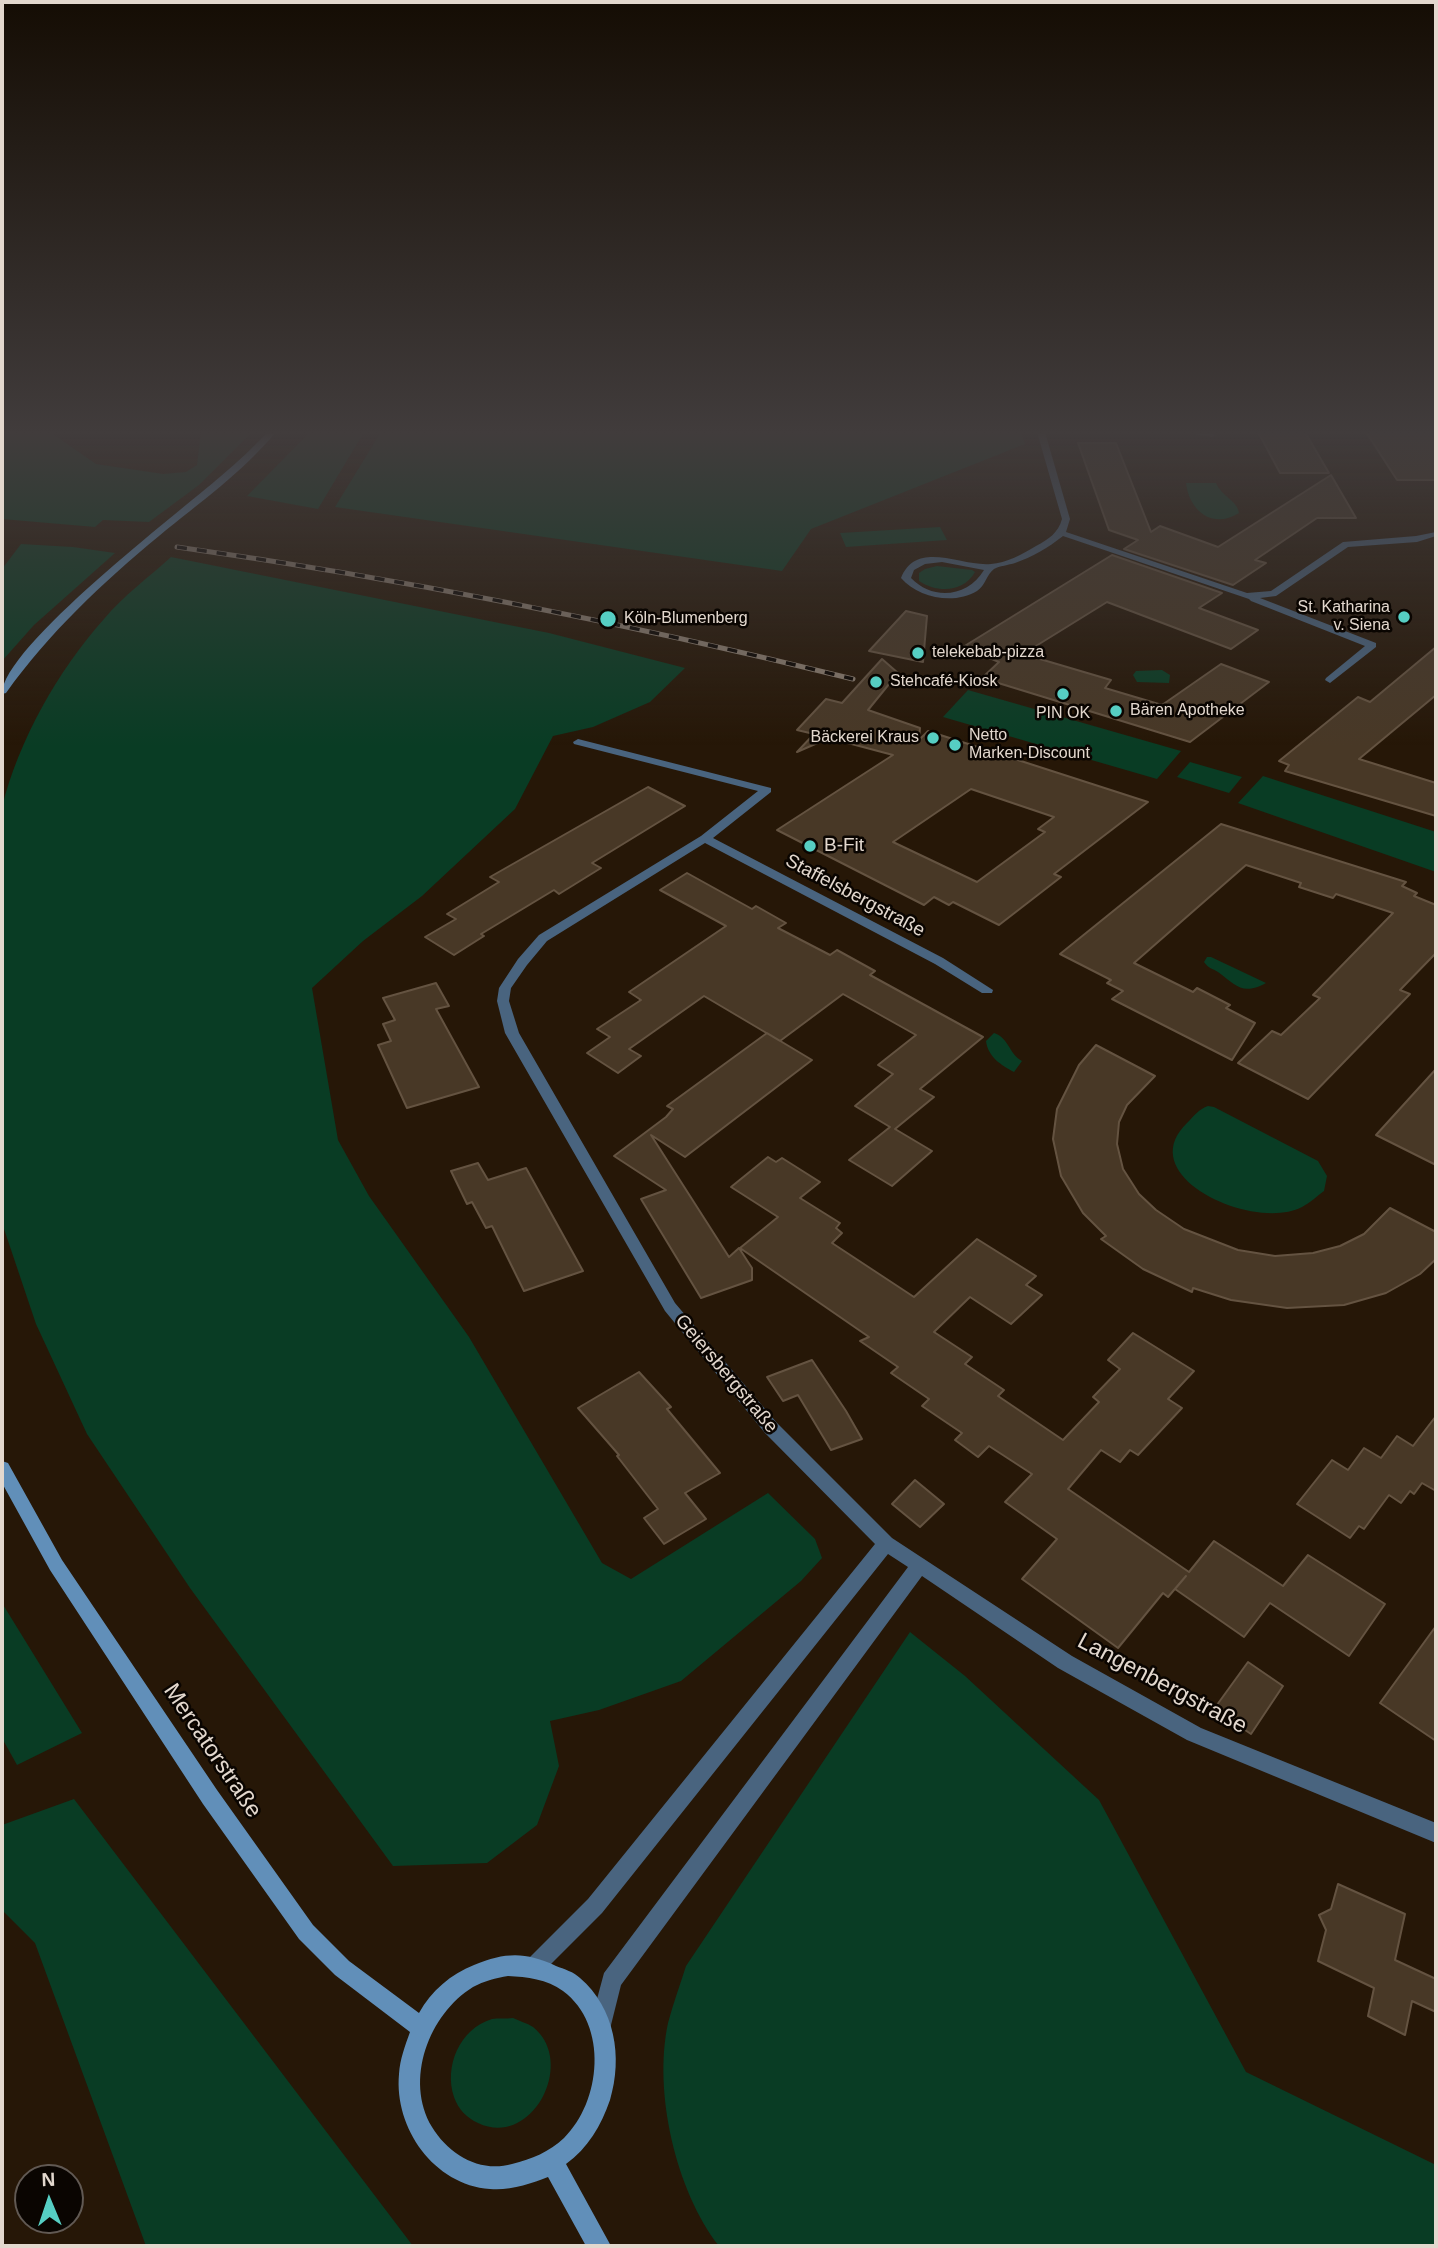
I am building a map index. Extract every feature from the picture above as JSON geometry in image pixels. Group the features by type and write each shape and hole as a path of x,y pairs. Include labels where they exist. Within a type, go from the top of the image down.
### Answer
{"main road":[{"path":"2,691 44,639 82,600 154,537"},
{"name":"Mercatorstraße","path":"2,1468 56,1565 210,1797 306,1932 342,1968 422,2028"},
{"path":"508,1965 534,1967 562,1978 585,1997 601,2025 607,2055 605,2085 595,2116 577,2143 553,2164 522,2177 490,2179 460,2171 435,2152 418,2125 409,2093 411,2059 422,2028 438,2003 459,1984 482,1971 508,1965"},
{"path":"553,2164 599,2246"}],"street":[{"path":"990,567 978,585 957,594 928,592 913,586 906,579 910,568 926,561 950,560 990,567 1020,559 1056,537"},
{"path":"1073,537 1246,596 1372,645 1330,680"},
{"path":"1246,596 1273,594 1346,544 1424,537"},
{"name":"Geiersbergstraße","path":"578,742 767,790 705,838 543,938 522,961 505,988 504,1008 512,1033 670,1307 771,1429 886,1542 919,1566"},
{"name":"Staffelsbergstraße","path":"705,838 939,961 986,990"},
{"path":"534,1967 595,1906 886,1542"},
{"path":"601,2025 611,1980 919,1566"},
{"name":"Langenbergstraße","path":"919,1566 1065,1662 1194,1734 1436,1833"}],"green space":[{"path":"544,537 806,537 782,571"},
{"path":"842,537 945,537 947,540 846,547"},
{"path":"21,544 115,553 34,625 2,661 2,569"},
{"path":"171,557 549,633 685,668 650,702 593,727 553,736 515,809 422,896 363,941 312,988 338,1140 369,1196 469,1337 602,1563 631,1579 768,1493 815,1539 822,1558 801,1581 681,1681 599,1710 550,1721 559,1766 537,1825 487,1863 393,1866 190,1588 87,1434 36,1324 2,1223 2,807 29,732 71,661 111,611"},
{"path":"937,566 975,572 964,584 949,589 934,588 919,581 919,573"},
{"path":"1162,670 1170,675 1169,683 1137,682 1133,675 1136,671"},
{"path":"968,690 1181,751 1157,779 943,717"},
{"path":"1190,762 1242,777 1229,793 1177,777"},
{"path":"1263,776 1436,832 1436,872 1238,803"},
{"path":"1207,957 1266,983 1251,989 1235,985 1207,966 1204,962"},
{"path":"994,1033 1003,1038 1022,1061 1014,1072 989,1052 986,1041"},
{"path":"1208,1106 1318,1161 1327,1176 1324,1191 1302,1207 1281,1213 1256,1212 1230,1206 1206,1195 1186,1180 1175,1162 1174,1143 1187,1123"},
{"path":"2,1603 82,1733 17,1765 2,1738"},
{"path":"910,1632 965,1676 1099,1800 1246,2072 1436,2165 1436,2246 719,2246 691,2198 672,2140 666,2109 664,2050 672,2009 686,1966"},
{"path":"74,1799 413,2246 146,2246 35,1943 2,1910 2,1825"},
{"path":"513,2018 533,2027 545,2042 551,2060 549,2080 542,2098 531,2113 516,2124 498,2128 478,2123 463,2113 454,2097 451,2074 457,2050 471,2031 492,2019"}],"building":[{"path":"1129,537 1190,537 1218,547 1234,537 1289,537 1255,560 1266,563 1233,585 1124,549 1138,540"},
{"path":"1112,555 1222,593 1199,608 1258,630 1231,649 1107,602 1023,654 1111,680 1105,688 1162,705 1221,664 1269,682 1190,742 982,678 999,662 963,647"},
{"path":"906,611 927,616 923,662 869,651"},
{"path":"1436,647 1436,695 1359,759 1436,783 1436,816 1285,771 1289,765 1279,761 1358,697 1370,702"},
{"path":"882,659 898,673 868,710 920,728 919,740 928,731 1148,802 1054,874 1061,877 999,925 953,902 949,905 934,897 924,905 777,830 893,755 829,738 797,752 814,734 797,730 826,699 842,703","holes":["971,789 1054,817 1038,829 1045,832 977,882 893,842"]},
{"path":"648,787 685,806 592,863 601,868 559,894 554,890 481,934 484,936 454,955 425,937 456,919 447,914 499,882 490,877"},
{"path":"1221,824 1406,882 1402,886 1417,893 1414,896 1436,905 1436,953 1400,990 1410,994 1308,1099 1238,1063 1272,1031 1281,1035 1320,998 1313,995 1393,913 1336,894 1333,898 1299,887 1301,883 1246,865 1134,963 1193,992 1197,988 1230,1005 1226,1008 1255,1023 1232,1060 1112,999 1123,991 1107,983 1111,980 1060,954"},
{"path":"687,873 752,909 756,906 786,923 778,928 830,955 837,950 875,971 870,975 983,1037 920,1089 934,1097 895,1129 932,1151 892,1186 849,1160 890,1127 855,1106 893,1074 878,1065 916,1035 843,994 780,1041 704,996 629,1049 641,1056 618,1073 587,1053 610,1037 597,1029 641,1000 629,992 726,926 660,890"},
{"path":"436,983 449,1006 436,1009 479,1087 407,1108 378,1045 391,1041 383,1024 395,1020 383,998"},
{"path":"767,1033 812,1060 685,1157 651,1135 729,1257 739,1248 752,1268 752,1280 701,1298 641,1199 666,1190 614,1156 666,1117 673,1109 667,1106"},
{"path":"1096,1045 1155,1076 1127,1105 1119,1122 1117,1144 1123,1169 1139,1194 1156,1210 1184,1229 1238,1250 1275,1256 1313,1253 1340,1246 1364,1234 1390,1208 1436,1232 1436,1259 1420,1274 1386,1293 1344,1305 1287,1308 1231,1300 1193,1288 1192,1292 1143,1269 1101,1239 1106,1236 1083,1213 1061,1176 1053,1139 1057,1109 1079,1065"},
{"path":"1436,1069 1436,1165 1376,1135"},
{"path":"768,1157 776,1162 782,1158 820,1182 800,1198 840,1223 836,1228 842,1233 832,1243 914,1297 977,1239 1036,1276 1026,1285 1042,1295 1011,1324 970,1297 934,1332 972,1357 965,1364 1004,1390 998,1396 1063,1440 1099,1402 1093,1397 1120,1369 1108,1360 1133,1333 1194,1371 1168,1399 1182,1408 1138,1455 1130,1450 1120,1462 1101,1450 1068,1489 1189,1572 1214,1541 1283,1586 1308,1555 1385,1604 1349,1656 1270,1603 1244,1637 1175,1589 1186,1576 1168,1597 1163,1593 1118,1648 1022,1579 1057,1539 1005,1502 1032,1474 989,1446 978,1457 955,1440 962,1433 922,1406 929,1399 891,1373 898,1367 860,1341 869,1337 740,1248 778,1217 731,1187"},
{"path":"478,1163 488,1180 526,1168 583,1271 524,1291 492,1226 486,1228 472,1202 467,1204 451,1171"},
{"path":"812,1360 862,1439 831,1450 798,1395 783,1401 767,1377"},
{"path":"639,1372 671,1407 667,1409 720,1473 685,1493 706,1519 664,1544 644,1518 658,1509 617,1456 619,1455 578,1408"},
{"path":"1436,1416 1436,1491 1422,1483 1414,1494 1410,1491 1401,1503 1389,1495 1364,1529 1359,1526 1350,1538 1297,1504 1332,1460 1348,1470 1364,1448 1381,1458 1397,1436 1413,1446"},
{"path":"915,1480 944,1504 920,1527 892,1504"},
{"path":"1436,1626 1436,1741 1380,1703"},
{"path":"1248,1662 1283,1686 1251,1734 1214,1709"},
{"path":"1338,1884 1405,1914 1395,1960 1436,1979 1436,2012 1412,2001 1405,2035 1368,2016 1374,1988 1318,1961 1326,1930 1319,1915 1331,1909"}],"railway":[{"path":"177,547 347,573 517,604 853,679"}],"place":[{"name":"St. Katharina v. Siena","path":"1404,617"},
{"name":"Köln-Blumenberg","path":"608,619"},
{"name":"telekebab-pizza","path":"918,653"},
{"name":"Stehcafé-Kiosk","path":"876,682"},
{"name":"PIN OK","path":"1063,694"},
{"name":"Bären Apotheke","path":"1116,711"},
{"name":"Bäckerei Kraus","path":"933,738"},
{"name":"Netto Marken-Discount","path":"955,745"},
{"name":"B-Fit","path":"810,846"}]}
